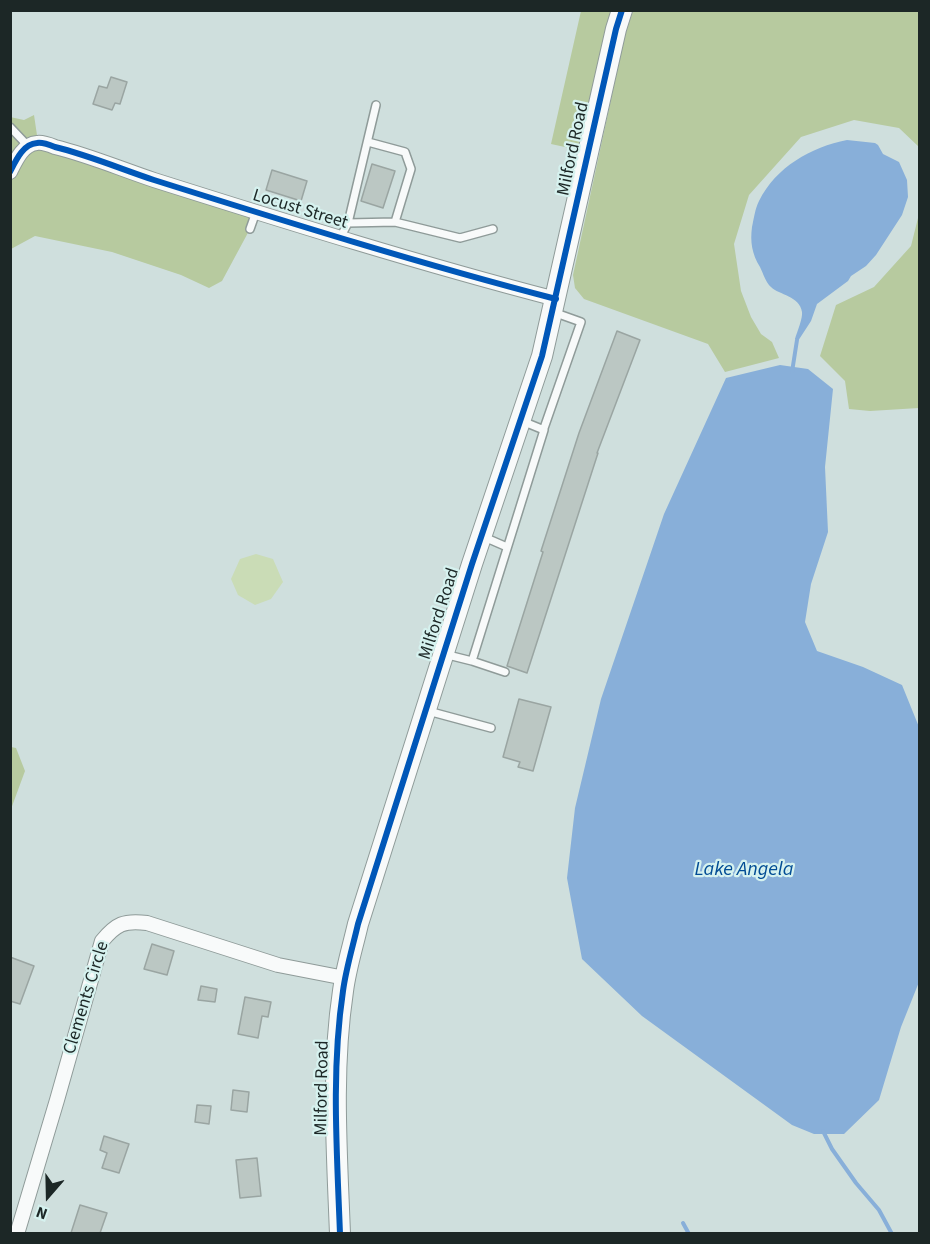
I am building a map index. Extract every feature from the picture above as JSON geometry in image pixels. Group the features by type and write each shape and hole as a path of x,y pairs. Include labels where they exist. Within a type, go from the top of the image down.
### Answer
{"street":[{"name":"Milford Road","path":"340,1233 335,1092 337,1039 345,978 358,924 443,654 542,356 622,10"},
{"name":"Locust Street","path":"33,144 64,149 256,212 555,305"},
{"path":"10,172 21,152 33,144"},
{"name":"Clements Circle","path":"17,1233 102,941 116,926 134,921 147,922 278,965 345,978"}],"lane":[{"path":"339,238 348,223 376,105"},
{"path":"10,127 33,144"},
{"path":"368,142 405,152 411,169 395,222"},
{"path":"250,229 256,212"},
{"path":"348,223 395,222 460,238 493,229"},
{"path":"472,661 543,431 581,322 555,305"},
{"path":"521,420 543,431"},
{"path":"481,536 507,547"},
{"path":"443,654 505,672"},
{"path":"426,711 490,728"}],"green space":[{"path":"581,11 622,11 588,152 551,144"},
{"path":"633,11 919,11 919,147 899,128 854,120 801,137 749,195 734,244 741,291 751,317 761,334 772,342 779,358 725,372 708,344 584,299 575,288 573,275 625,35"},
{"path":"34,115 38,142 256,212 250,229 222,281 209,288 181,275 112,252 35,236 11,249 10,117 24,120"},
{"path":"919,214 919,408 870,411 849,409 845,381 820,356 836,305 874,287 911,246"},
{"path":"256,554 273,559 283,582 271,599 255,605 238,595 231,579 240,559"},
{"path":"11,747 16,748 25,771 11,809"}],"water":[{"path":"847,140 875,143 883,154 899,162 907,180 908,197 902,215 876,255 848,281 817,304 811,321 798,341 795,339 802,318 800,307 793,299 769,285 753,253 751,232 755,214 766,189 796,160 820,148"},
{"name":"Lake Angela","path":"780,365 808,369 833,389 825,467 828,532 811,584 805,622 817,651 863,667 902,685 919,727 919,982 901,1027 879,1100 844,1134 814,1134 792,1125 642,1016 582,959 567,878 575,808 601,699 664,514 726,378"}],"building":[{"path":"111,77 127,82 120,104 115,103 112,110 93,104 99,86 107,88"},
{"path":"372,164 395,171 383,208 361,201"},
{"path":"272,170 307,181 301,201 266,190"},
{"path":"617,331 640,340 597,453 527,673 507,666 579,433"},
{"path":"519,699 551,707 533,771 518,767 520,762 503,757"},
{"path":"152,944 174,951 167,975 144,969"},
{"path":"10,957 34,966 20,1004 10,1001"},
{"path":"201,986 217,989 215,1002 198,1000"},
{"path":"245,997 271,1002 268,1017 262,1016 258,1038 238,1034"},
{"path":"233,1090 249,1092 247,1112 231,1110"},
{"path":"197,1105 211,1106 209,1124 195,1122"},
{"path":"104,1136 129,1144 119,1173 102,1168 107,1153 100,1150"},
{"path":"257,1158 261,1196 240,1198 236,1160"},
{"path":"80,1205 107,1213 100,1233 71,1233"}],"waterway":[{"path":"792,372 797,340"},
{"path":"823,1131 832,1149 856,1183 879,1210 892,1234"},
{"path":"683,1223 689,1234"}],"cycle path":[{"path":"340,1234 336,1082 339,1021 344,982 358,924 472,564 542,356 622,10"},
{"path":"10,172 24,149 32,144 44,143 304,227 556,299"}]}
